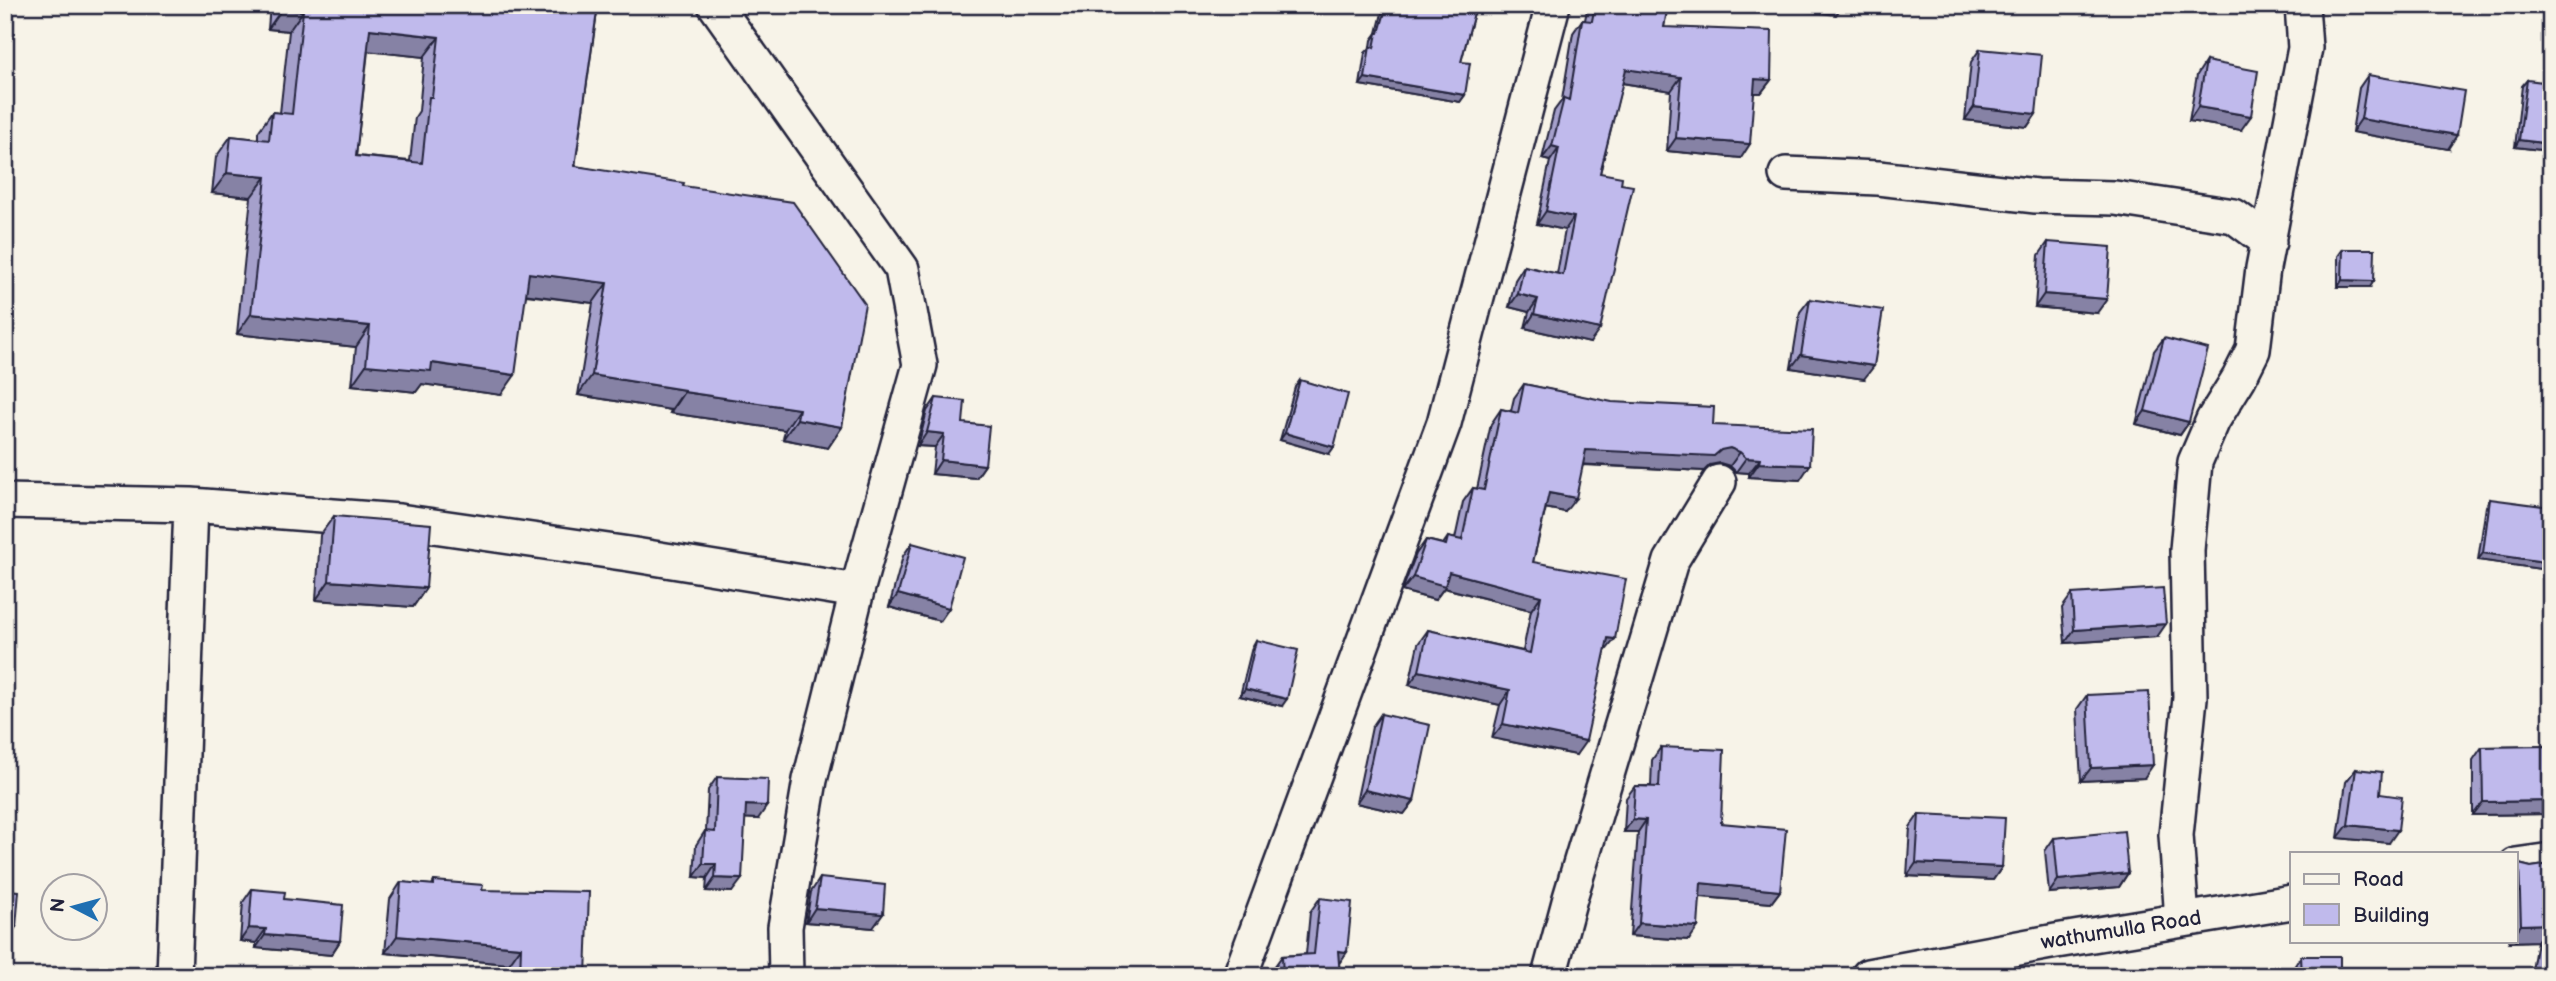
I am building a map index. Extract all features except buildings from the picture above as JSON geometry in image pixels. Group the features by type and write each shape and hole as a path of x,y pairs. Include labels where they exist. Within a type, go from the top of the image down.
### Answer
{"street":[{"path":"715,5 902,269 920,365 857,591 810,780 785,926 786,976"},
{"path":"1240,976 1444,423 1553,5"},
{"path":"2182,920 2176,835 2190,698 2187,550 2195,462 2213,420 2239,379 2253,350 2263,268 2305,48 2302,5"},
{"path":"1786,174 1878,178 2036,196 2115,198 2234,216 2269,242"},
{"path":"1549,976 1573,884 1671,561 1719,482"},
{"path":"5,501 191,505 399,521 629,554 857,591"},
{"path":"174,976 191,505"},
{"path":"2518,865 2551,860"},
{"name":"wathumulla Road","path":"1868,976 2290,902"}]}
